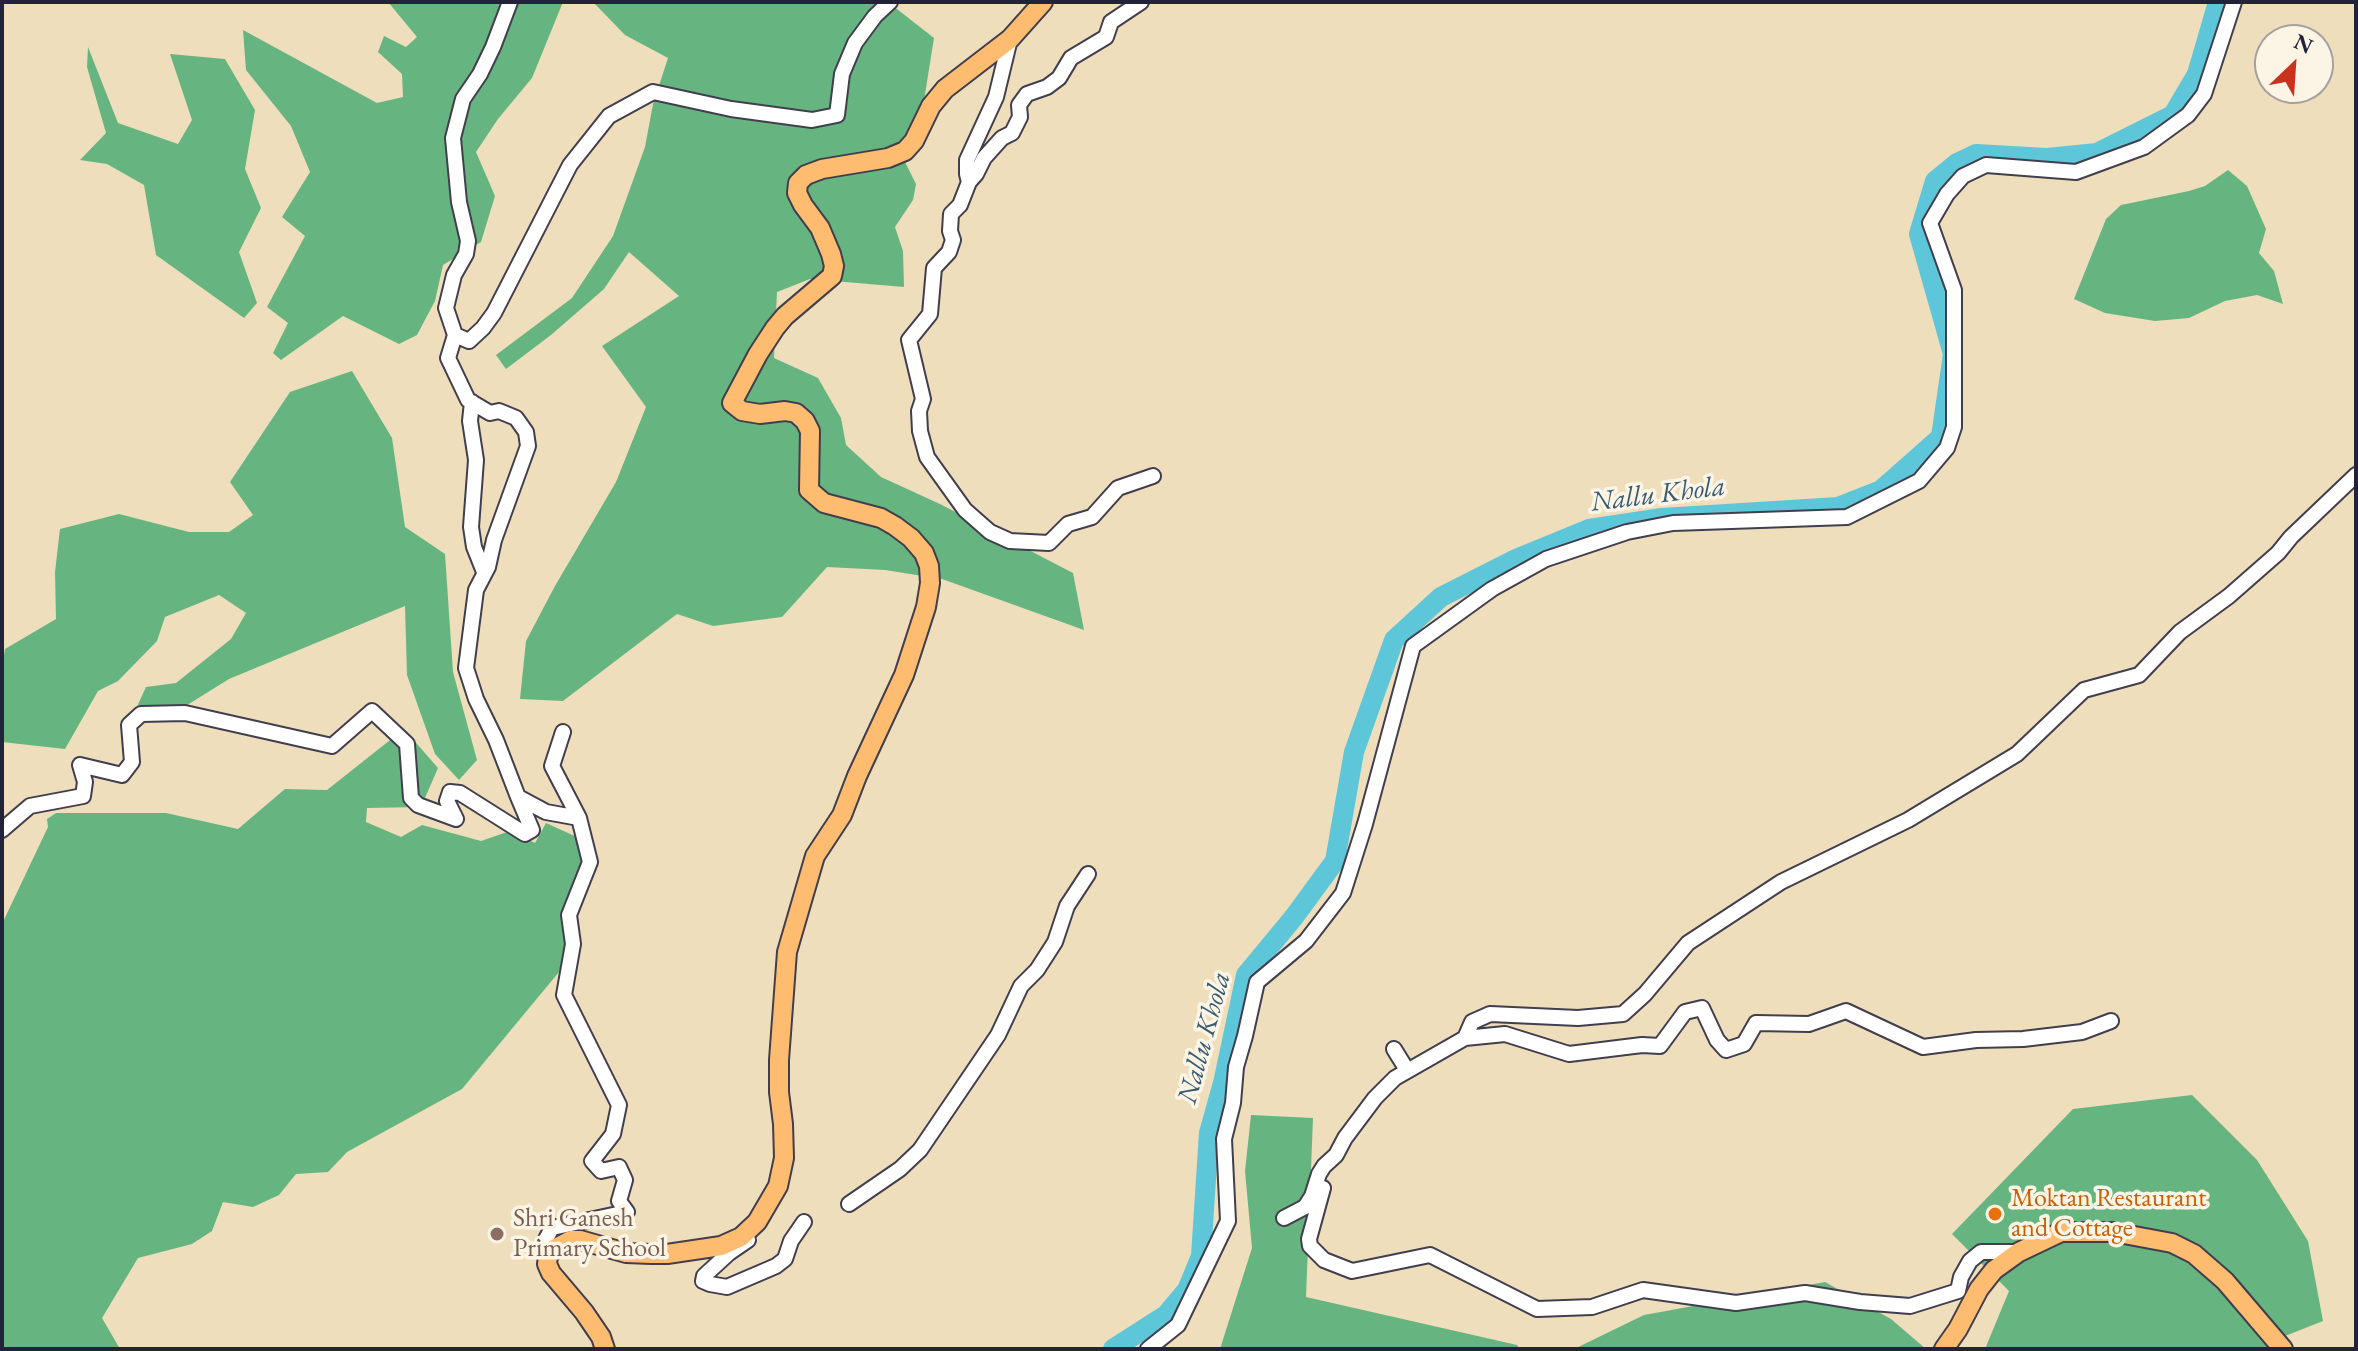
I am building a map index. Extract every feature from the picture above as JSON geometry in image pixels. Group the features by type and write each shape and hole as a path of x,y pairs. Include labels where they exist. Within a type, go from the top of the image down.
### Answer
{"main road":[{"path":"605,1349 601,1337 584,1312 551,1273 548,1256 558,1245 580,1240 626,1253 667,1254 721,1246 741,1237 757,1222 782,1174 780,1038 787,952 815,856 842,815 904,675 926,607 930,583 924,553 895,526 881,518 824,503 814,497 809,490 810,431 805,421 796,413 760,414 742,411 732,403 775,328 832,276 834,266 831,254 820,228 797,193 798,183 806,175 822,169 888,158 905,151 914,141 931,106 945,89 1010,39 1043,2"},
{"path":"1944,1349 1979,1289 1994,1270 2019,1252 2061,1232 2113,1232 2172,1243 2194,1254 2225,1281 2283,1349"}],"street":[{"path":"2,830 30,806 83,796 85,782 80,765 122,775 132,762 129,725 141,714 185,713 332,746 372,711 407,744 411,798 418,805 456,819 447,801 450,792 460,793 525,834 532,830 476,699 466,668 473,601 488,567 494,540 528,446 526,432 516,418 499,411 490,413 468,400 448,358 455,335 446,308 454,275 466,254 468,241 459,202 453,138 463,99 480,74 510,2"},
{"path":"455,335 469,341 483,328 532,243 570,165 609,116 653,92 731,109 812,120 837,115 842,74 855,43 890,2"},
{"path":"1141,2 1111,22 1106,37 1071,58 1059,78 1047,87 1027,94 1019,105 1020,117 1012,133 1002,138 984,158 969,182 960,205 951,214 953,240 949,252 934,268 930,314 909,340 923,399 919,411 920,431 927,457 965,510 990,532 1010,541 1049,543 1068,524 1092,517 1118,488 1153,476"},
{"path":"1148,1349 1178,1325 1228,1221 1224,1139 1233,1103 1236,1067 1257,982 1306,941 1343,893 1413,646 1516,575 1546,559 1627,532 1673,523 1847,517 1919,481 1947,448 1954,427 1954,290 1930,223 1947,194 1963,176 1986,165 2076,172 2144,147 2188,115 2204,94 2234,2"},
{"path":"969,182 967,160 996,97 1010,39"},
{"path":"472,402 470,421 476,460 471,527 474,547 484,572"},
{"path":"1465,1038 1472,1022 1490,1014 1578,1018 1623,1014 1645,994 1688,943 1712,927 1781,882 1908,820 2017,754 2084,690 2139,675 2180,632 2229,596 2278,553 2356,475"},
{"path":"548,1256 546,1239 552,1228 627,1212 619,1201 625,1180 619,1167 601,1171 592,1161 613,1134 619,1105 564,995 573,944 569,915 590,862 579,818 552,766 563,732"},
{"path":"518,797 546,812 579,818"},
{"path":"849,1204 867,1194 920,1150 998,1035 1021,986 1037,970 1055,942 1067,906 1088,874"},
{"path":"2019,1252 1981,1252 1970,1261 1961,1277 1958,1291 1910,1306 1805,1293 1736,1303 1643,1290 1592,1307 1537,1309 1430,1255 1352,1271 1324,1260 1310,1246 1309,1239 1331,1161 1375,1098 1407,1070 1465,1038 1505,1034 1569,1054 1642,1045 1660,1046 1685,1012 1702,1008 1717,1040 1726,1050 1744,1044 1756,1023 1809,1024 1846,1011 1923,1047 2082,1032 2111,1021"},
{"path":"1394,1049 1407,1070"},
{"path":"1284,1218 1305,1207 1319,1174 1331,1161"},
{"path":"757,1222 747,1243 729,1253 704,1276 703,1281 727,1287 776,1266 785,1259 791,1241 804,1222"}],"green space":[{"path":"388,2 563,2 532,78 476,152 495,196 481,242 443,265 435,301 417,335 399,344 343,316 281,360 273,353 288,323 267,307 305,236 282,217 310,172 291,126 246,70 243,30 377,103 403,97 402,74 378,52 384,36 406,47 417,37"},
{"path":"593,2 888,2 934,38 922,113 901,154 916,184 913,200 895,227 903,251 904,287 810,279 777,292 774,358 818,378 841,418 846,445 881,477 1073,573 1084,630 942,579 885,570 827,567 782,617 713,626 677,614 563,701 520,699 526,641 616,482 646,407 602,346 679,296 629,252 604,289 551,335 506,369 496,355 572,298 613,236 645,147 653,104 668,58 625,35"},
{"path":"88,47 118,123 178,144 192,120 170,54 225,59 255,110 245,169 261,208 239,252 257,303 244,318 156,255 144,185 107,164 80,160 106,133 87,67"},
{"path":"2228,170 2247,186 2266,229 2259,253 2274,271 2283,304 2257,295 2225,301 2189,318 2155,321 2105,313 2074,299 2106,219 2121,205 2205,186"},
{"path":"352,371 392,438 405,527 445,554 453,672 477,760 459,780 435,754 407,675 405,606 229,679 184,707 135,711 146,687 176,683 231,639 246,613 219,595 165,617 157,641 118,681 98,691 65,749 2,742 2,667 5,649 56,619 55,572 60,529 119,514 189,532 229,532 253,515 230,482 290,392"},
{"path":"404,729 438,768 421,807 367,808 366,822 401,837 422,825 481,841 510,831 535,843 546,823 590,843 559,972 462,1089 347,1152 328,1172 296,1174 279,1195 253,1207 223,1202 212,1231 192,1244 138,1258 102,1318 120,1349 2,1349 2,924 48,827 47,819 56,813 166,813 238,829 285,789 327,790"},
{"path":"2192,1095 2257,1160 2308,1241 2323,1321 2270,1342 2275,1349 1985,1349 2009,1291 1952,1234 2073,1109"},
{"path":"1251,1115 1313,1118 1306,1297 1517,1345 1520,1349 1220,1349 1252,1248 1245,1171"},
{"path":"1825,1282 1891,1319 1926,1349 1574,1349 1644,1315"}],"waterway":[{"name":"Nallu Khola","path":"1113,1349 1166,1315 1187,1290 1201,1256 1209,1133 1246,975 1335,861 1354,752 1394,640 1441,597 1516,559 1589,529 1662,518 1838,507 1881,490 1941,437 1953,354 1919,234 1935,181 1957,163 1976,154 2047,158 2097,153 2173,115 2197,74 2218,2"}],"place":[{"name":"Moktan Restaurant and Cottage","path":"1995,1214"},
{"name":"Shri Ganesh Primary School","path":"497,1234"}]}
